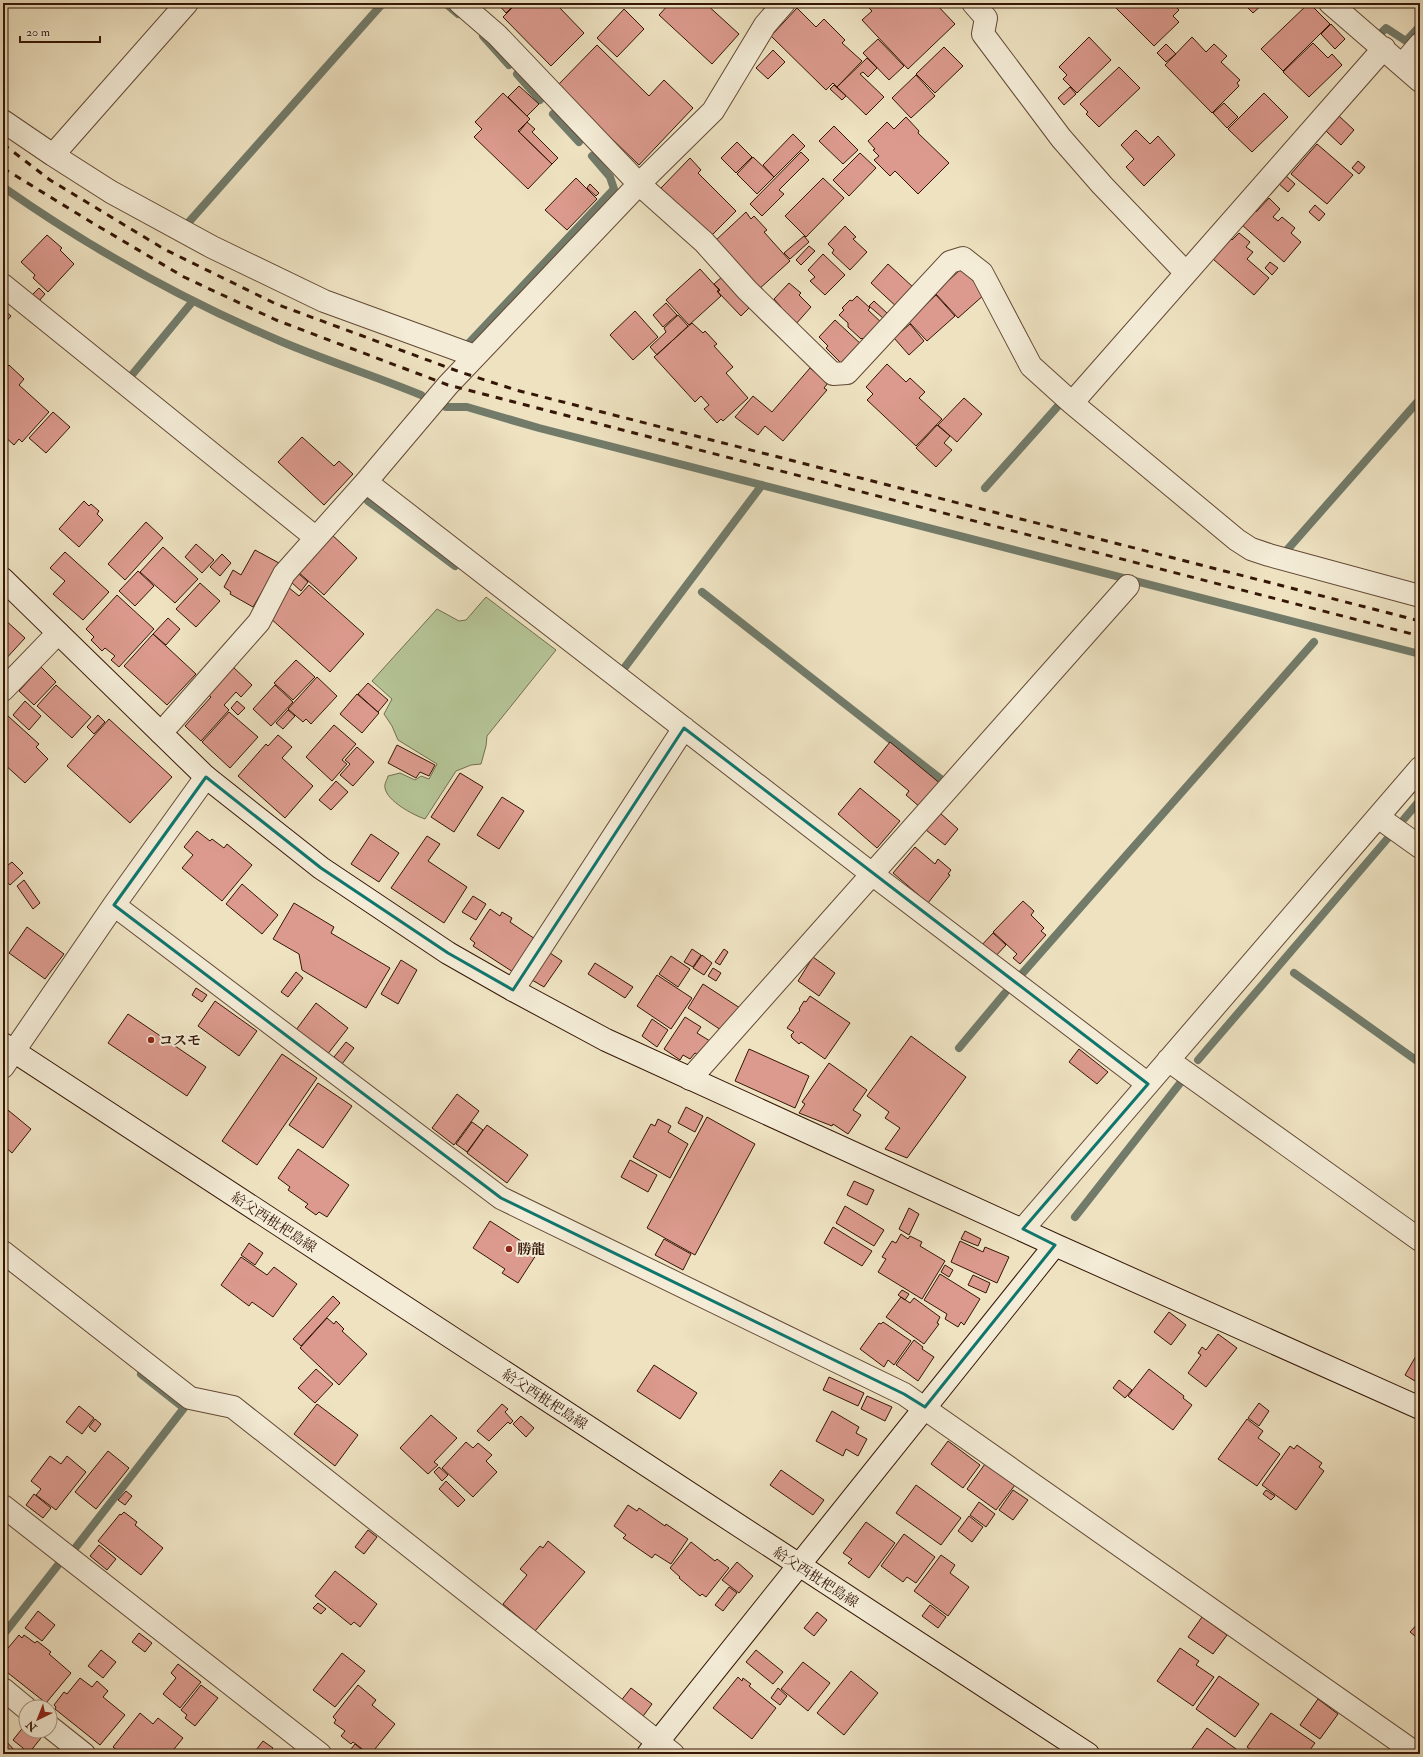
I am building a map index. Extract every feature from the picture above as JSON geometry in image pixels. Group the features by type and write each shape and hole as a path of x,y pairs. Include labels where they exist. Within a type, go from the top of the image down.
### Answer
{"street":[{"path":"52,155 187,3"},
{"path":"460,3 497,35 639,184 704,242 747,290 833,374 847,373 950,262 963,258 982,273 1031,366 1072,403 1236,540 1251,549 1420,596"},
{"path":"161,733 259,622 284,574 366,482 448,385 639,184 713,111 765,26 784,3"},
{"path":"973,3 986,18 983,34 1061,138 1102,185 1186,273"},
{"path":"1330,3 1384,48 1420,81"},
{"path":"1402,65 1420,44"},
{"path":"1072,403 1384,48"},
{"path":"3,121 52,155 111,192 212,247 324,301 475,356"},
{"path":"3,285 316,537"},
{"path":"366,482 872,874 1148,1084"},
{"path":"3,579 206,777 321,868 448,953 606,1040 1023,1229 1055,1245 1420,1408"},
{"path":"690,1079 1128,586"},
{"path":"3,690 58,633"},
{"path":"513,990 684,728"},
{"path":"1023,1229 1420,768"},
{"path":"7,1054 206,777"},
{"path":"1378,817 1420,847"},
{"path":"114,905 501,1198 897,1390 926,1407 1417,1754"},
{"name":"給父西枇杷島線","path":"7,1054 800,1566 1088,1754"},
{"path":"1168,1060 1420,1240"},
{"path":"3,1252 190,1398 233,1407 660,1750 800,1566 1055,1245"},
{"path":"3,1506 320,1754"},
{"path":"3,1689 18,1701"},
{"path":"58,1733 84,1754"}],"highlighted area":[{"path":"684,728 1148,1084 1023,1229 1055,1245 925,1407 904,1394 501,1198 114,905 206,777 321,868 448,953 513,990"}],"green space":[{"path":"486,597 556,650 487,736 481,764 471,765 456,771 425,819 401,807 390,798 385,785 388,776 400,773 415,780 421,776 429,779 437,764 398,740 392,726 384,714 392,699 372,681 437,609 459,621 466,620"}],"building":[{"path":"497,3 516,3 506,13"},
{"path":"517,3 560,3 558,6 584,33 551,66 503,17"},
{"path":"670,3 705,3 739,34 712,64 659,15"},
{"path":"868,3 935,3 955,24 908,69 862,20 872,11 866,5"},
{"path":"1111,3 1172,3 1179,10 1173,16 1179,22 1154,46"},
{"path":"1243,3 1264,3 1253,13"},
{"path":"1309,3 1330,24 1283,71 1261,49"},
{"path":"797,8 816,27 824,19 845,40 842,43 862,61 837,87 833,83 826,90 771,36"},
{"path":"624,9 644,29 617,57 597,38"},
{"path":"1331,24 1345,39 1335,49 1321,34"},
{"path":"1089,37 1111,60 1077,93 1063,79 1067,75 1059,67"},
{"path":"1192,37 1206,52 1214,44 1227,56 1221,62 1240,80 1237,83 1239,86 1212,113 1165,65"},
{"path":"878,39 904,66 889,80 863,53"},
{"path":"1313,43 1328,58 1332,54 1342,65 1309,97 1283,72"},
{"path":"1166,44 1176,54 1166,62 1157,53"},
{"path":"597,45 649,96 664,80 693,108 639,165 557,86"},
{"path":"944,47 963,66 935,93 916,74"},
{"path":"773,50 785,62 768,79 756,68"},
{"path":"867,58 877,68 868,77 863,72 860,74 884,97 866,115 837,87"},
{"path":"1119,67 1140,88 1099,127 1086,114 1088,112 1080,104"},
{"path":"916,75 935,96 911,118 892,98"},
{"path":"834,85 846,96 842,100 830,89"},
{"path":"519,86 539,104 527,116 508,97"},
{"path":"1070,87 1076,94 1064,105 1058,98"},
{"path":"503,93 530,119 518,131 552,164 528,189 474,137 482,129 475,122"},
{"path":"1264,93 1288,117 1252,152 1228,129"},
{"path":"1224,103 1238,117 1227,128 1213,113"},
{"path":"1339,116 1354,130 1341,145 1326,131"},
{"path":"906,117 919,131 918,133 949,163 918,194 895,171 890,176 874,160 879,156 873,150 875,149 868,141 887,122 894,129"},
{"path":"527,122 535,129 532,132 558,158 552,164 519,132"},
{"path":"834,126 858,150 843,164 819,141"},
{"path":"1136,130 1150,144 1158,136 1175,155 1144,186 1126,167 1134,159 1121,145"},
{"path":"793,134 805,146 774,177 763,165"},
{"path":"737,142 752,157 736,173 721,158"},
{"path":"1317,144 1353,175 1327,204 1291,174"},
{"path":"801,152 809,160 779,190 784,194 762,216 750,204"},
{"path":"860,153 876,168 849,196 833,180"},
{"path":"753,157 774,177 757,194 737,174"},
{"path":"690,158 701,170 698,173 736,211 710,237 661,188"},
{"path":"1358,161 1365,167 1359,174 1352,168"},
{"path":"1285,175 1295,184 1288,192 1278,183"},
{"path":"576,178 597,199 567,230 545,210"},
{"path":"823,178 844,198 806,237 785,216"},
{"path":"590,184 599,193 596,196 587,188"},
{"path":"1269,198 1280,209 1273,217 1278,221 1282,217 1295,228 1291,233 1301,242 1284,262 1242,225 1254,210 1256,212"},
{"path":"1315,205 1325,214 1319,221 1309,212"},
{"path":"746,212 751,219 754,216 767,230 764,232 790,261 758,290 714,242"},
{"path":"845,226 856,237 853,239 867,252 850,270 832,253 834,250 828,244"},
{"path":"1239,233 1250,242 1246,247 1253,252 1247,259 1269,278 1254,295 1213,259 1231,239 1232,240"},
{"path":"47,235 62,248 60,250 74,264 48,292 33,278 35,275 21,262"},
{"path":"804,236 809,242 790,259 784,253"},
{"path":"809,246 815,251 801,265 796,260"},
{"path":"823,254 845,275 825,295 810,281 815,277 808,270"},
{"path":"1270,262 1278,268 1272,275 1265,268"},
{"path":"888,264 914,288 899,309 871,283"},
{"path":"962,268 985,294 958,318 935,293"},
{"path":"700,269 719,290 717,291 721,296 689,325 666,300"},
{"path":"723,276 751,306 741,316 718,292 720,290 714,284"},
{"path":"789,283 801,293 799,295 811,307 795,325 778,310 781,307 774,299"},
{"path":"39,288 45,294 39,301 32,295"},
{"path":"936,295 955,316 927,341 908,321"},
{"path":"857,296 870,308 868,310 883,324 866,342 848,327 848,323 839,315 844,310 842,308 850,300 852,301"},
{"path":"874,301 888,314 883,318 869,306"},
{"path":"666,303 677,315 663,327 653,315"},
{"path":"3,309 11,316 3,325"},
{"path":"635,311 658,337 633,360 610,335"},
{"path":"678,315 688,326 657,355 650,347 666,332 664,328"},
{"path":"835,320 862,345 843,365 826,348 828,346 819,337"},
{"path":"692,323 703,333 705,331 717,344 714,346 733,367 726,373 748,398 723,421 721,419 717,423 704,409 709,405 701,396 695,402 654,357"},
{"path":"910,324 924,341 909,355 894,338"},
{"path":"887,364 906,382 910,378 925,392 919,398 942,419 916,446 867,400 873,394 866,387"},
{"path":"9,365 24,379 19,385 49,412 22,442 19,439 14,445 3,435 3,371"},
{"path":"810,368 828,383 824,388 827,390 783,441 765,426 758,435 735,417 753,396 772,412"},
{"path":"964,398 982,414 957,442 938,425"},
{"path":"53,412 70,427 46,453 29,438"},
{"path":"937,425 950,436 944,443 952,450 936,467 916,448"},
{"path":"302,437 334,466 339,461 353,474 324,505 278,462"},
{"path":"84,501 89,506 91,504 99,511 97,514 103,520 79,547 59,529"},
{"path":"146,522 163,538 125,580 108,564"},
{"path":"331,534 357,558 324,595 297,571"},
{"path":"196,544 214,560 202,573 185,557"},
{"path":"163,547 198,579 175,603 140,572"},
{"path":"255,550 279,563 253,607 230,594 231,592 224,587 233,570 241,575"},
{"path":"65,552 109,592 83,620 53,594 65,581 50,568"},
{"path":"222,554 231,563 220,576 210,567"},
{"path":"138,571 154,586 135,606 119,591"},
{"path":"299,574 308,582 301,591 291,582"},
{"path":"200,583 220,601 196,627 176,609"},
{"path":"309,585 364,634 330,672 269,617 288,587 299,596"},
{"path":"117,595 154,629 119,667 111,660 115,656 105,648 102,651 91,640 94,637 86,629"},
{"path":"3,618 25,638 3,662"},
{"path":"168,618 180,629 166,645 153,634"},
{"path":"153,634 196,674 167,705 124,666"},
{"path":"296,660 315,677 293,700 274,683"},
{"path":"41,667 56,682 34,705 19,691"},
{"path":"233,667 252,685 241,697 236,692 224,705 229,710 201,741 185,726 211,697 207,694"},
{"path":"317,677 337,696 311,724 306,719 303,722 288,709"},
{"path":"368,683 388,700 378,712 358,694"},
{"path":"56,685 91,717 72,738 37,706"},
{"path":"275,685 293,702 271,726 253,709"},
{"path":"357,694 379,713 362,733 340,714"},
{"path":"25,701 41,716 29,730 13,715"},
{"path":"237,701 245,708 238,715 231,708"},
{"path":"288,710 295,716 283,729 276,723"},
{"path":"229,712 258,737 230,768 202,742"},
{"path":"98,715 105,722 94,734 87,727"},
{"path":"8,716 39,744 36,747 48,759 25,783 3,763 3,722"},
{"path":"109,719 172,777 130,823 67,766"},
{"path":"334,725 356,744 342,760 347,764 332,781 306,757"},
{"path":"278,735 292,747 282,758 313,786 285,818 238,776 266,744 268,746"},
{"path":"890,742 942,785 921,808 906,795 909,791 874,762"},
{"path":"397,745 435,765 429,776 420,772 416,778 388,763"},
{"path":"357,747 374,762 353,786 340,775 350,764 345,760"},
{"path":"460,773 483,787 454,832 431,817"},
{"path":"336,781 348,792 331,810 319,800"},
{"path":"860,788 900,821 877,848 838,814"},
{"path":"502,797 524,811 499,849 477,835"},
{"path":"940,813 958,829 945,845 926,830"},
{"path":"197,831 210,841 212,839 224,848 227,844 252,865 222,901 182,868 193,855 184,847"},
{"path":"371,834 399,853 379,882 351,864"},
{"path":"427,836 440,844 428,861 467,887 444,923 391,888"},
{"path":"915,847 935,864 938,859 951,870 948,874 950,875 928,903 893,873"},
{"path":"3,859 8,865 12,862 23,873 10,885 3,878"},
{"path":"24,880 40,903 33,909 17,886"},
{"path":"242,884 278,915 262,934 226,904"},
{"path":"473,896 486,904 476,920 462,912"},
{"path":"1023,901 1034,911 1031,915 1044,928 1041,931 1046,935 1020,964 1013,958 1017,954 993,932"},
{"path":"294,903 334,927 331,933 390,968 366,1008 302,970 299,954 273,939"},
{"path":"490,909 500,916 502,912 512,918 510,922 538,941 513,972 473,946 475,943 470,939"},
{"path":"27,927 64,954 45,979 9,953"},
{"path":"993,933 1006,945 993,959 980,947"},
{"path":"692,949 701,955 693,967 684,962"},
{"path":"724,949 728,952 720,965 715,962"},
{"path":"550,953 562,961 544,987 532,980"},
{"path":"702,955 712,963 704,975 693,968"},
{"path":"671,956 690,969 678,987 659,974"},
{"path":"813,957 835,973 819,996 798,981"},
{"path":"401,960 417,970 398,1004 381,994"},
{"path":"595,963 633,987 625,998 588,974"},
{"path":"713,968 721,973 716,981 708,976"},
{"path":"296,972 303,978 288,997 281,992"},
{"path":"657,975 692,998 671,1029 637,1006"},
{"path":"703,984 740,1008 724,1032 688,1008"},
{"path":"196,988 207,995 202,1002 192,995"},
{"path":"810,996 850,1023 825,1059 801,1042 799,1044 792,1038 791,1035 794,1032 787,1028 800,1010 799,1009 804,1001 806,1002"},
{"path":"215,1001 257,1031 239,1056 198,1026"},
{"path":"316,1003 348,1028 327,1055 296,1030"},
{"path":"128,1014 206,1067 187,1096 108,1043"},
{"path":"685,1017 701,1027 697,1033 710,1041 700,1056 695,1053 690,1059 683,1055 680,1060 664,1049"},
{"path":"652,1019 668,1030 657,1047 642,1036"},
{"path":"911,1036 966,1077 907,1158 885,1149 900,1128 885,1118 889,1112 867,1096"},
{"path":"346,1042 354,1048 342,1064 334,1057"},
{"path":"749,1049 809,1076 795,1108 735,1081"},
{"path":"1079,1049 1108,1072 1097,1084 1069,1062"},
{"path":"282,1054 317,1078 257,1165 222,1141"},
{"path":"829,1063 867,1090 853,1110 861,1115 848,1134 833,1124 832,1126 799,1113 805,1104 802,1102"},
{"path":"318,1083 352,1106 323,1148 289,1125"},
{"path":"457,1094 479,1111 454,1145 432,1128"},
{"path":"3,1106 31,1129 12,1153 3,1145"},
{"path":"686,1107 703,1116 695,1132 678,1123"},
{"path":"707,1117 755,1144 695,1255 647,1228"},
{"path":"658,1119 671,1126 668,1132 688,1144 670,1178 633,1157 651,1124 655,1126"},
{"path":"472,1122 483,1130 467,1152 456,1144"},
{"path":"487,1125 528,1155 507,1183 467,1153"},
{"path":"298,1149 349,1185 327,1217 319,1212 316,1215 305,1207 308,1204 288,1190 290,1187 278,1178"},
{"path":"630,1160 657,1175 648,1192 621,1177"},
{"path":"854,1181 874,1190 867,1205 847,1195"},
{"path":"845,1206 884,1230 874,1246 836,1223"},
{"path":"909,1208 919,1214 909,1235 899,1229"},
{"path":"490,1221 538,1252 518,1283 502,1273 505,1269 473,1248"},
{"path":"833,1227 872,1251 862,1266 824,1243"},
{"path":"965,1231 981,1239 978,1246 961,1239"},
{"path":"901,1234 908,1239 910,1236 922,1242 920,1246 945,1261 922,1299 878,1272 886,1259 882,1257 892,1241 896,1243"},
{"path":"664,1239 691,1254 683,1270 655,1255"},
{"path":"960,1241 983,1252 985,1247 1009,1257 997,1283 951,1262"},
{"path":"249,1243 263,1253 255,1265 241,1255"},
{"path":"241,1257 267,1275 274,1267 297,1284 273,1317 252,1302 249,1306 221,1285"},
{"path":"945,1265 953,1270 949,1277 941,1272"},
{"path":"940,1274 980,1299 964,1325 961,1322 958,1327 945,1319 947,1314 924,1300"},
{"path":"973,1275 990,1283 986,1293 968,1285"},
{"path":"902,1290 909,1294 905,1300 898,1295"},
{"path":"333,1296 340,1303 301,1346 293,1339"},
{"path":"901,1297 910,1303 914,1298 940,1317 937,1323 939,1324 924,1344 886,1317"},
{"path":"1169,1312 1186,1325 1171,1345 1154,1332"},
{"path":"327,1318 334,1324 336,1321 344,1329 342,1331 367,1354 339,1385 300,1348"},
{"path":"883,1322 911,1341 894,1365 888,1360 884,1367 860,1349 879,1323 881,1324"},
{"path":"1218,1334 1237,1348 1206,1387 1188,1373 1201,1355 1198,1353 1202,1347 1206,1350"},
{"path":"914,1340 923,1347 922,1349 934,1357 918,1381 896,1365"},
{"path":"1420,1349 1420,1384 1405,1375"},
{"path":"654,1365 697,1393 680,1419 637,1391"},
{"path":"316,1369 333,1384 315,1403 298,1388"},
{"path":"1149,1369 1184,1396 1183,1398 1192,1405 1173,1430 1128,1396"},
{"path":"829,1377 864,1393 858,1406 823,1390"},
{"path":"1119,1380 1132,1390 1125,1398 1113,1388"},
{"path":"867,1396 892,1407 885,1421 861,1409"},
{"path":"1259,1403 1269,1411 1259,1426 1248,1418"},
{"path":"317,1404 358,1435 335,1466 294,1434"},
{"path":"502,1404 508,1409 505,1412 513,1421 510,1424 508,1422 489,1441 477,1431"},
{"path":"79,1406 94,1418 82,1434 66,1422"},
{"path":"832,1411 859,1427 856,1433 867,1439 858,1456 846,1449 843,1456 816,1441"},
{"path":"431,1415 457,1438 434,1462 438,1465 428,1474 400,1448"},
{"path":"521,1416 534,1428 526,1437 513,1424"},
{"path":"95,1419 101,1424 95,1432 89,1427"},
{"path":"1247,1419 1263,1431 1258,1438 1280,1454 1257,1486 1218,1459"},
{"path":"948,1441 980,1465 963,1488 931,1464"},
{"path":"466,1442 473,1448 478,1443 492,1455 486,1461 497,1472 473,1497 442,1468"},
{"path":"1297,1445 1322,1463 1319,1467 1324,1471 1296,1510 1262,1485 1290,1446 1294,1449"},
{"path":"108,1451 129,1468 96,1509 75,1492"},
{"path":"50,1456 61,1464 67,1456 86,1472 56,1510 36,1495 41,1489 31,1481"},
{"path":"985,1464 1015,1485 996,1510 967,1489"},
{"path":"439,1467 448,1475 442,1481 434,1472"},
{"path":"781,1470 824,1500 813,1515 770,1485"},
{"path":"446,1481 465,1500 458,1507 439,1489"},
{"path":"916,1485 961,1518 941,1545 896,1513"},
{"path":"1013,1490 1028,1500 1013,1520 999,1510"},
{"path":"1266,1490 1275,1496 1271,1500 1263,1494"},
{"path":"126,1491 132,1496 125,1505 118,1500"},
{"path":"34,1494 51,1508 43,1518 26,1505"},
{"path":"979,1502 995,1514 986,1527 970,1515"},
{"path":"628,1505 637,1511 639,1508 665,1526 666,1524 688,1539 671,1564 655,1554 652,1558 623,1538 626,1535 614,1526"},
{"path":"124,1512 137,1522 135,1525 163,1548 141,1575 98,1541 120,1514 121,1515"},
{"path":"969,1516 983,1527 972,1542 958,1531"},
{"path":"866,1522 895,1543 869,1578 848,1563 852,1559 843,1553"},
{"path":"368,1530 377,1537 364,1554 355,1547"},
{"path":"904,1534 935,1557 916,1583 907,1577 903,1582 881,1566"},
{"path":"548,1541 585,1572 535,1631 503,1604 527,1575 520,1569 540,1546 543,1548"},
{"path":"691,1542 715,1561 717,1559 729,1568 706,1597 702,1594 700,1596 670,1568"},
{"path":"99,1545 116,1559 107,1570 90,1556"},
{"path":"941,1555 955,1565 950,1573 969,1587 948,1616 914,1591"},
{"path":"737,1562 753,1576 739,1593 722,1580"},
{"path":"335,1571 377,1604 360,1627 354,1622 351,1625 315,1596"},
{"path":"729,1587 737,1593 723,1611 715,1605"},
{"path":"318,1603 326,1609 321,1614 313,1608"},
{"path":"930,1605 946,1617 938,1628 922,1616"},
{"path":"38,1611 55,1625 42,1641 25,1628"},
{"path":"817,1612 827,1620 814,1636 804,1628"},
{"path":"1202,1617 1227,1635 1213,1654 1188,1637"},
{"path":"1420,1621 1420,1640 1410,1632"},
{"path":"139,1633 152,1643 145,1652 132,1642"},
{"path":"19,1635 22,1638 24,1635 35,1643 37,1641 51,1652 49,1654 71,1673 49,1699 41,1699 3,1669 3,1654"},
{"path":"1180,1648 1199,1661 1196,1665 1214,1677 1193,1706 1157,1681"},
{"path":"101,1650 116,1662 103,1678 88,1666"},
{"path":"756,1650 783,1672 773,1684 746,1662"},
{"path":"342,1653 365,1671 335,1707 313,1690"},
{"path":"803,1662 830,1683 808,1711 781,1689"},
{"path":"178,1664 201,1682 180,1708 163,1694 176,1678 171,1673"},
{"path":"851,1671 878,1693 844,1735 817,1713"},
{"path":"1219,1676 1259,1704 1235,1737 1196,1709"},
{"path":"738,1677 742,1681 743,1678 751,1684 749,1686 776,1708 752,1739 713,1708"},
{"path":"80,1678 92,1687 97,1681 108,1691 103,1697 125,1715 100,1745 58,1711 58,1700 64,1692 67,1694"},
{"path":"201,1685 218,1698 195,1726 185,1718 187,1715 181,1710"},
{"path":"358,1685 376,1700 372,1705 395,1724 371,1754 353,1742 351,1744 341,1736 345,1731 334,1723 336,1720 333,1717"},
{"path":"631,1688 652,1704 641,1719 620,1702"},
{"path":"778,1688 787,1696 780,1705 771,1698"},
{"path":"1318,1699 1338,1714 1320,1739 1300,1725"},
{"path":"140,1713 153,1724 158,1718 183,1738 170,1754 122,1754 113,1747"},
{"path":"1271,1713 1315,1743 1307,1754 1257,1754 1247,1747"},
{"path":"1207,1728 1243,1754 1197,1754 1191,1750"},
{"path":"18,1734 18,1739 40,1739 29,1753 13,1740"},
{"path":"3,1738 18,1754 3,1754"},
{"path":"263,1741 273,1748 268,1754 253,1754"},
{"path":"355,1744 367,1754 347,1754"}],"waterway":[{"path":"188,223 383,3"},
{"path":"445,3 458,14"},
{"path":"1382,32 1386,28 1406,41 1420,26"},
{"path":"483,36 509,65"},
{"path":"517,74 540,100"},
{"path":"553,114 579,142"},
{"path":"468,344 614,189 610,177 592,156"},
{"path":"3,187 103,252 208,308 298,348 421,395"},
{"path":"131,376 193,301"},
{"path":"1287,550 1420,399"},
{"path":"985,488 1058,406"},
{"path":"446,407 467,407 539,428 1420,654"},
{"path":"625,667 762,485"},
{"path":"368,501 455,566"},
{"path":"702,592 942,780"},
{"path":"1020,976 1314,642"},
{"path":"1404,819 1420,800"},
{"path":"1198,1060 1388,838"},
{"path":"1294,973 1420,1063"},
{"path":"959,1048 1005,993"},
{"path":"1075,1217 1181,1082"},
{"path":"76,1547 184,1408 141,1374"},
{"path":"3,1635 58,1565"}],"railway":[{"path":"3,144 50,180 164,249 276,304 460,372 516,390 1420,621"},
{"path":"3,168 184,277 276,320 448,385 1420,636"}],"place":[{"name":"コスモ","path":"151,1040"},
{"name":"勝龍","path":"509,1249"}]}
